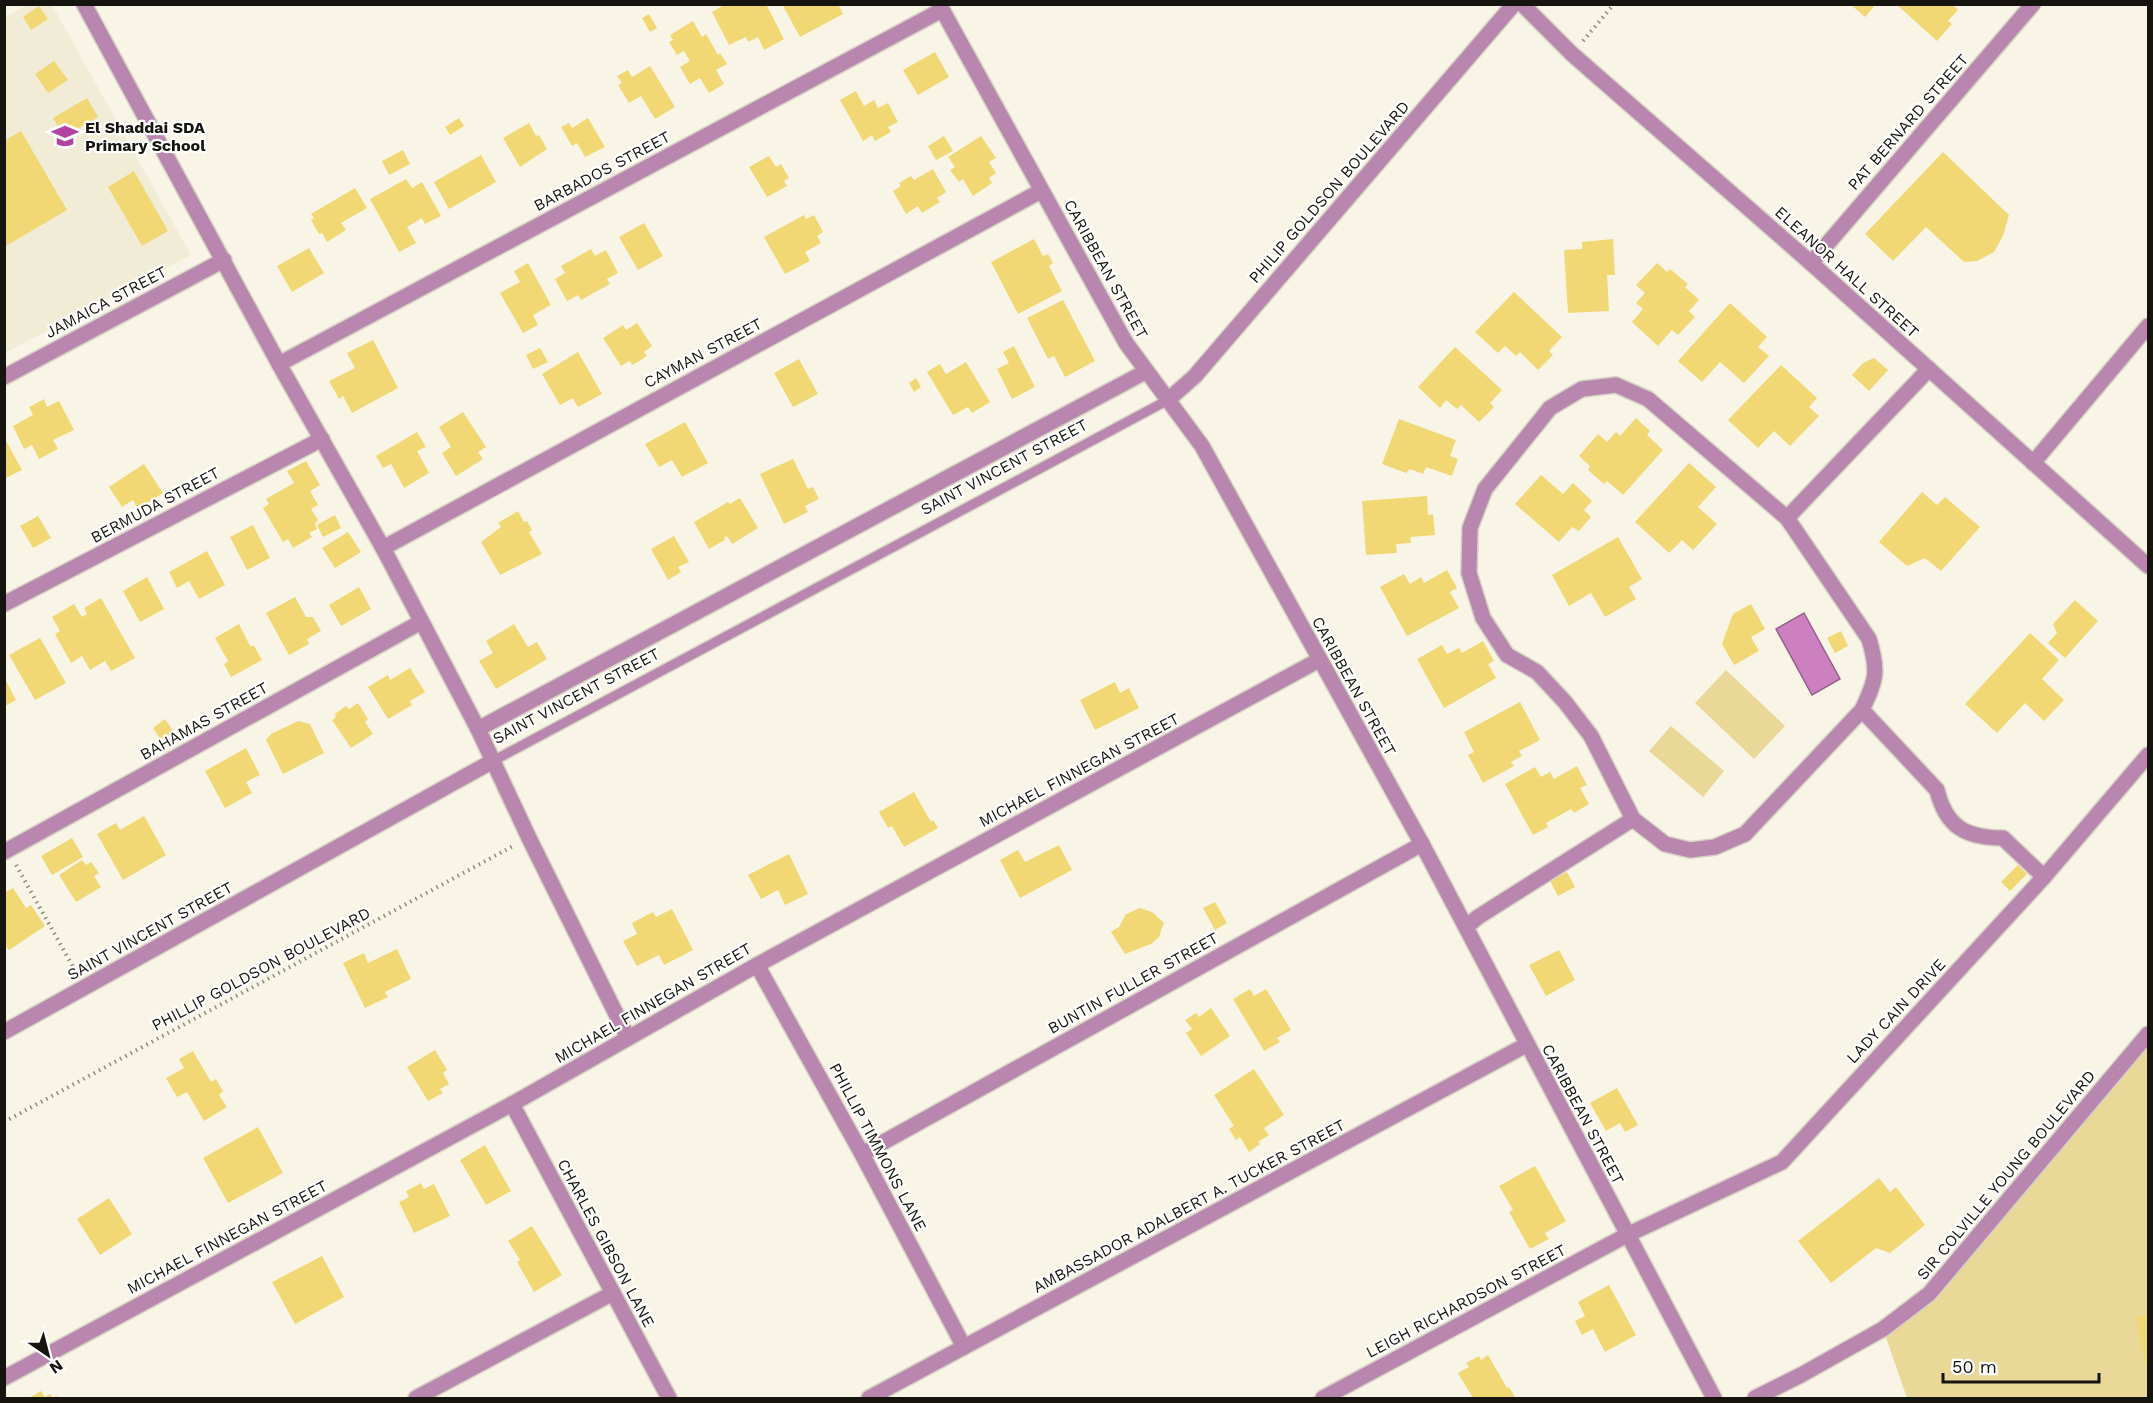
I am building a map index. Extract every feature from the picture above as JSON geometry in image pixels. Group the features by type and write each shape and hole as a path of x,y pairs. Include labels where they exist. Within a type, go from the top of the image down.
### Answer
{"street":[{"path":"84,4 422,622 478,729 628,1038"},
{"name":"PHILIP GOLDSON BOULEVARD","path":"1168,400 1195,376 1514,4"},
{"name":"ELEANOR HALL STREET","path":"1522,4 1572,54 1811,264 2148,566"},
{"name":"PAT BERNARD STREET","path":"1811,264 2032,4"},
{"name":"CARIBBEAN STREET","path":"941,7 1126,343 1145,372 1202,446 1422,844 1714,1398"},
{"name":"BARBADOS STREET","path":"279,364 941,7"},
{"name":"CAYMAN STREET","path":"383,548 1041,191"},
{"name":"JAMAICA STREET","path":"4,377 224,260"},
{"path":"2033,463 2148,326"},
{"path":"1787,518 1929,369"},
{"name":"SAINT VINCENT STREET","path":"478,729 1145,372"},
{"path":"1616,385 1648,399 1787,518 1869,639 1876,662 1873,686 1862,710 1745,834 1715,847 1690,850 1665,844 1633,819 1591,736 1564,702 1537,672 1507,655 1483,618 1469,573 1470,528 1485,489 1550,408 1582,390 1616,385"},
{"name":"BERMUDA STREET","path":"4,604 322,439"},
{"name":"BAHAMAS STREET","path":"6,851 422,622"},
{"name":"MICHAEL FINNEGAN STREET","path":"4,1378 512,1104 757,965 1319,660"},
{"path":"1862,710 1936,790 1941,807 1959,830 1981,838 2002,838 2044,877"},
{"name":"LADY CAIN DRIVE","path":"1627,1235 1782,1162 2044,877 2148,755"},
{"name":"SAINT VINCENT STREET","path":"4,1032 493,761"},
{"path":"1466,927 1478,917 1633,819"},
{"name":"BUNTIN FULLER STREET","path":"862,1154 1422,844"},
{"name":"PHILLIP TIMMONS LANE","path":"757,965 862,1154 964,1347"},
{"name":"SIR COLVILLE YOUNG BOULEVARD","path":"1755,1398 1883,1329 1929,1294 2148,1034"},
{"name":"AMBASSADOR ADALBERT A. TUCKER STREET","path":"869,1398 1526,1045"},
{"name":"CHARLES GIBSON LANE","path":"512,1104 669,1398"},
{"name":"LEIGH RICHARDSON STREET","path":"1323,1398 1627,1235"},
{"path":"416,1398 613,1293"}],"lane":[{"name":"SAINT VINCENT STREET","path":"493,761 1168,400"}],"path":[{"path":"1572,54 1614,4"},
{"name":"PHILLIP GOLDSON BOULEVARD","path":"4,1122 529,838"},
{"path":"6,851 84,988"}],"shaded area":[{"name":"El Shaddai SDA Primary School","path":"27,5 52,5 191,255 5,353 5,17"},
{"path":"1804,613 1840,679 1812,695 1776,629"},
{"path":"1726,670 1785,726 1754,759 1695,703"},
{"path":"1671,726 1724,771 1703,797 1649,751"},
{"path":"2148,1034 2148,1398 1907,1398 1883,1329 1929,1294"}],"building":[{"path":"726,4 766,4 784,39 764,50 758,37 748,42 746,37 729,45 712,12"},
{"path":"782,4 838,4 843,14 800,37"},
{"path":"1850,4 1876,4 1865,17"},
{"path":"1896,4 1955,4 1958,10 1948,21 1952,24 1937,41"},
{"path":"39,6 48,19 31,30 23,17"},
{"path":"649,14 657,28 650,32 642,18"},
{"path":"693,21 702,37 706,34 718,55 720,53 727,64 716,70 724,84 709,93 700,78 690,84 680,67 690,61 684,51 677,55 669,42 673,40 670,35"},
{"path":"935,52 949,77 918,95 903,70"},
{"path":"54,61 68,80 48,93 35,74"},
{"path":"650,66 675,107 655,119 641,96 629,103 618,85 622,83 617,76 628,70 632,77"},
{"path":"856,91 864,106 874,100 878,108 888,103 898,122 888,127 891,132 875,141 872,135 863,141 840,100"},
{"path":"87,98 98,117 64,137 53,118"},
{"path":"459,118 464,126 450,135 445,127"},
{"path":"588,118 605,147 585,157 577,143 572,146 561,127 569,123 572,128"},
{"path":"529,123 547,149 520,167 503,138"},
{"path":"21,131 67,210 4,247 4,141"},
{"path":"944,136 953,151 936,160 928,146"},
{"path":"981,136 996,158 989,162 996,173 989,178 992,183 973,196 963,179 959,182 950,170 955,167 948,157"},
{"path":"403,150 410,164 389,175 382,161"},
{"path":"1943,152 2009,215 2003,236 1994,252 1977,261 1964,262 1926,227 1893,261 1865,234"},
{"path":"481,155 496,182 449,209 434,182"},
{"path":"769,156 776,167 781,164 789,178 784,181 787,186 767,197 749,167"},
{"path":"933,169 946,192 937,198 940,202 922,213 918,206 906,214 893,191 901,186 899,183 911,176 914,180"},
{"path":"134,171 168,231 142,246 108,187"},
{"path":"406,179 412,188 422,182 441,216 425,224 422,218 407,227 416,243 399,252 370,199"},
{"path":"355,188 367,208 341,223 346,230 327,242 311,220 314,218 311,214"},
{"path":"804,215 806,219 814,215 823,232 817,236 821,243 805,252 810,261 785,274 764,237"},
{"path":"644,223 663,256 638,270 619,237"},
{"path":"1034,239 1043,256 1048,254 1053,263 1049,266 1062,291 1018,314 991,262"},
{"path":"1613,239 1615,275 1607,275 1609,311 1568,313 1564,250 1582,249 1582,242"},
{"path":"309,248 324,273 292,292 277,266"},
{"path":"591,249 595,256 606,250 618,273 607,279 610,284 581,300 578,295 567,301 555,279 565,273 561,266"},
{"path":"528,263 551,305 533,315 538,325 523,333 500,293 520,282 514,271"},
{"path":"1657,263 1667,272 1670,269 1688,284 1685,287 1699,300 1689,311 1695,317 1678,335 1672,330 1658,346 1632,322 1643,309 1636,303 1645,293 1636,285"},
{"path":"1514,292 1562,337 1549,351 1553,355 1538,370 1520,352 1516,356 1505,346 1498,353 1475,332"},
{"path":"1063,300 1095,361 1065,377 1054,356 1048,359 1027,318"},
{"path":"1730,303 1767,337 1758,347 1769,356 1744,383 1720,362 1702,382 1678,361"},
{"path":"637,323 652,346 644,352 647,356 633,365 629,361 621,366 603,338 623,325 626,330"},
{"path":"373,340 398,388 352,413 343,396 339,399 329,381 355,368 347,353"},
{"path":"1014,346 1035,387 1012,399 997,369 1009,363 1003,352"},
{"path":"1455,347 1502,390 1490,403 1494,407 1479,422 1461,405 1457,409 1446,400 1440,408 1418,387"},
{"path":"540,348 548,362 533,369 526,355"},
{"path":"578,352 602,394 578,407 573,398 560,405 542,374"},
{"path":"1874,358 1888,370 1869,391 1852,375 1863,363"},
{"path":"799,359 818,394 793,407 774,373"},
{"path":"966,362 990,402 972,413 968,407 953,415 927,372 940,364 946,374"},
{"path":"1781,365 1817,398 1809,407 1819,416 1790,446 1774,431 1758,448 1728,420"},
{"path":"916,378 921,387 914,392 909,383"},
{"path":"44,399 47,407 59,401 74,430 53,440 58,449 39,459 32,445 24,449 13,426 33,415 29,407"},
{"path":"463,412 486,447 478,452 483,459 456,476 442,453 451,447 439,427"},
{"path":"1636,418 1650,431 1647,435 1663,450 1623,495 1607,481 1604,484 1588,470 1590,466 1579,456 1598,434 1607,442 1616,432 1620,436"},
{"path":"1399,419 1456,440 1450,456 1458,459 1452,476 1426,467 1423,474 1410,469 1406,473 1382,464"},
{"path":"685,422 708,463 682,477 672,460 659,467 645,444"},
{"path":"417,432 426,447 417,451 429,473 404,488 391,464 383,468 376,456"},
{"path":"4,437 22,470 4,479"},
{"path":"793,459 808,489 813,487 819,499 805,506 808,512 784,524 760,474"},
{"path":"306,461 320,485 310,491 318,505 311,509 318,520 315,524 317,529 309,533 312,537 293,548 288,539 283,542 263,508 269,504 266,499 294,483 287,471"},
{"path":"1689,463 1716,487 1698,507 1717,524 1693,550 1682,540 1669,553 1635,522"},
{"path":"144,464 163,493 138,509 133,500 122,507 109,487"},
{"path":"1541,475 1563,494 1573,483 1592,501 1584,510 1591,517 1579,531 1572,527 1559,542 1515,504"},
{"path":"1922,492 1937,505 1945,497 1980,527 1941,571 1925,558 1907,566 1879,542"},
{"path":"1427,496 1428,515 1433,514 1435,535 1410,537 1411,543 1396,544 1397,553 1366,555 1362,501"},
{"path":"740,498 758,528 732,544 727,536 725,540 709,549 694,522 728,502 730,504"},
{"path":"518,511 524,522 527,521 532,530 529,532 542,554 500,575 481,542 501,527 498,523"},
{"path":"335,515 341,528 323,537 317,525"},
{"path":"38,516 51,538 33,548 20,526"},
{"path":"253,525 270,558 247,570 230,537"},
{"path":"348,532 361,552 335,568 322,548"},
{"path":"674,536 689,562 678,567 681,572 668,580 651,549"},
{"path":"1618,537 1642,579 1629,587 1636,599 1605,617 1591,593 1569,606 1552,575"},
{"path":"207,551 225,585 199,599 189,581 177,588 169,572"},
{"path":"1447,570 1457,588 1450,592 1459,608 1407,636 1380,587 1404,574 1410,584 1421,577 1424,583"},
{"path":"147,577 164,609 140,622 123,591"},
{"path":"359,587 371,609 341,626 329,605"},
{"path":"295,597 306,617 313,617 321,631 307,639 309,644 289,655 266,613"},
{"path":"101,598 135,658 111,671 105,661 90,670 82,656 71,663 55,634 60,631 52,617 74,604 82,617 87,614 84,608"},
{"path":"2075,600 2098,621 2065,658 2048,643 2057,633 2053,624"},
{"path":"1751,604 1765,629 1751,637 1759,651 1734,665 1722,644 1733,614"},
{"path":"239,624 250,646 254,646 262,660 231,677 224,664 228,661 215,638"},
{"path":"514,624 528,647 537,642 547,659 496,689 479,661 493,653 486,641"},
{"path":"1841,631 1848,646 1835,653 1827,638"},
{"path":"2030,633 2059,660 2042,679 2064,700 2044,721 2025,703 1997,733 1965,704"},
{"path":"40,638 66,683 35,700 9,655"},
{"path":"1483,641 1494,661 1488,664 1496,678 1444,708 1417,659 1442,645 1447,654 1459,648 1462,653"},
{"path":"410,668 425,692 410,701 412,705 388,719 368,687 388,675 390,680"},
{"path":"5,679 16,700 5,706"},
{"path":"1115,682 1120,693 1129,688 1139,708 1095,730 1080,700"},
{"path":"1520,702 1540,740 1519,751 1522,756 1511,762 1514,766 1483,783 1468,755 1474,752 1464,732"},
{"path":"358,703 368,719 365,722 373,734 351,748 332,720 336,717 335,714 346,706 349,709"},
{"path":"165,719 174,732 161,740 153,728"},
{"path":"298,721 310,724 324,753 283,774 266,740 271,734"},
{"path":"246,748 260,775 246,782 252,793 225,808 205,771"},
{"path":"1577,766 1587,785 1580,788 1589,804 1574,813 1571,809 1546,823 1548,827 1533,835 1505,784 1535,767 1541,777 1550,772 1554,779"},
{"path":"914,792 931,822 933,820 938,828 904,847 892,826 888,828 879,812"},
{"path":"144,816 166,855 123,880 97,834 116,823 120,830"},
{"path":"72,838 83,857 52,875 41,856"},
{"path":"1059,845 1072,870 1020,898 1000,860 1018,850 1025,862"},
{"path":"789,854 808,894 785,905 778,890 761,899 748,875"},
{"path":"82,860 86,865 91,862 99,873 94,876 101,887 76,902 59,875"},
{"path":"2018,865 2027,874 2010,891 2001,882"},
{"path":"1567,872 1575,887 1558,896 1550,881"},
{"path":"13,888 26,908 31,905 45,926 9,950 4,944 4,893"},
{"path":"1215,902 1227,923 1215,930 1203,908"},
{"path":"1140,908 1152,912 1164,923 1159,937 1151,944 1125,954 1111,932 1119,927 1126,914"},
{"path":"672,909 693,950 664,965 659,955 637,966 623,941 637,934 632,923 653,912 656,917"},
{"path":"397,949 411,979 385,992 388,997 365,1008 343,963 364,953 368,963"},
{"path":"1559,950 1575,980 1546,996 1529,965"},
{"path":"1250,989 1254,996 1266,989 1291,1030 1277,1038 1280,1042 1264,1051 1233,999"},
{"path":"1211,1008 1230,1036 1201,1056 1186,1033 1192,1029 1185,1020 1196,1013 1199,1017"},
{"path":"435,1050 447,1070 443,1073 449,1084 440,1089 443,1093 428,1101 407,1067"},
{"path":"193,1051 211,1082 216,1079 223,1091 219,1095 227,1107 204,1121 187,1092 177,1097 166,1078 184,1068 179,1059"},
{"path":"1254,1069 1284,1115 1264,1128 1269,1135 1249,1152 1240,1137 1236,1140 1229,1129 1234,1126 1214,1095"},
{"path":"1617,1088 1638,1125 1625,1132 1620,1123 1606,1131 1590,1103"},
{"path":"258,1127 283,1173 228,1203 203,1158"},
{"path":"485,1145 511,1191 486,1205 460,1160"},
{"path":"1535,1166 1566,1221 1545,1233 1549,1239 1530,1249 1509,1212 1513,1210 1499,1186"},
{"path":"1879,1178 1890,1192 1896,1187 1925,1225 1890,1253 1876,1248 1831,1283 1798,1241"},
{"path":"421,1183 424,1189 434,1184 450,1216 414,1233 399,1202 409,1197 406,1191"},
{"path":"109,1198 132,1234 100,1255 77,1219"},
{"path":"532,1226 562,1275 534,1292 517,1262 520,1260 508,1241"},
{"path":"322,1256 344,1297 295,1324 272,1282"},
{"path":"1609,1285 1636,1335 1605,1352 1593,1329 1582,1335 1575,1321 1585,1316 1578,1302"},
{"path":"2148,1314 2148,1363 2145,1364 2136,1317"},
{"path":"1488,1355 1507,1388 1509,1387 1515,1397 1473,1398 1458,1373 1469,1367 1466,1363 1479,1356 1481,1360"},
{"path":"41,1391 45,1397 50,1394 53,1398 29,1398"}],"place":[{"name":"El Shaddai SDA Primary School","path":"65,136"}]}
